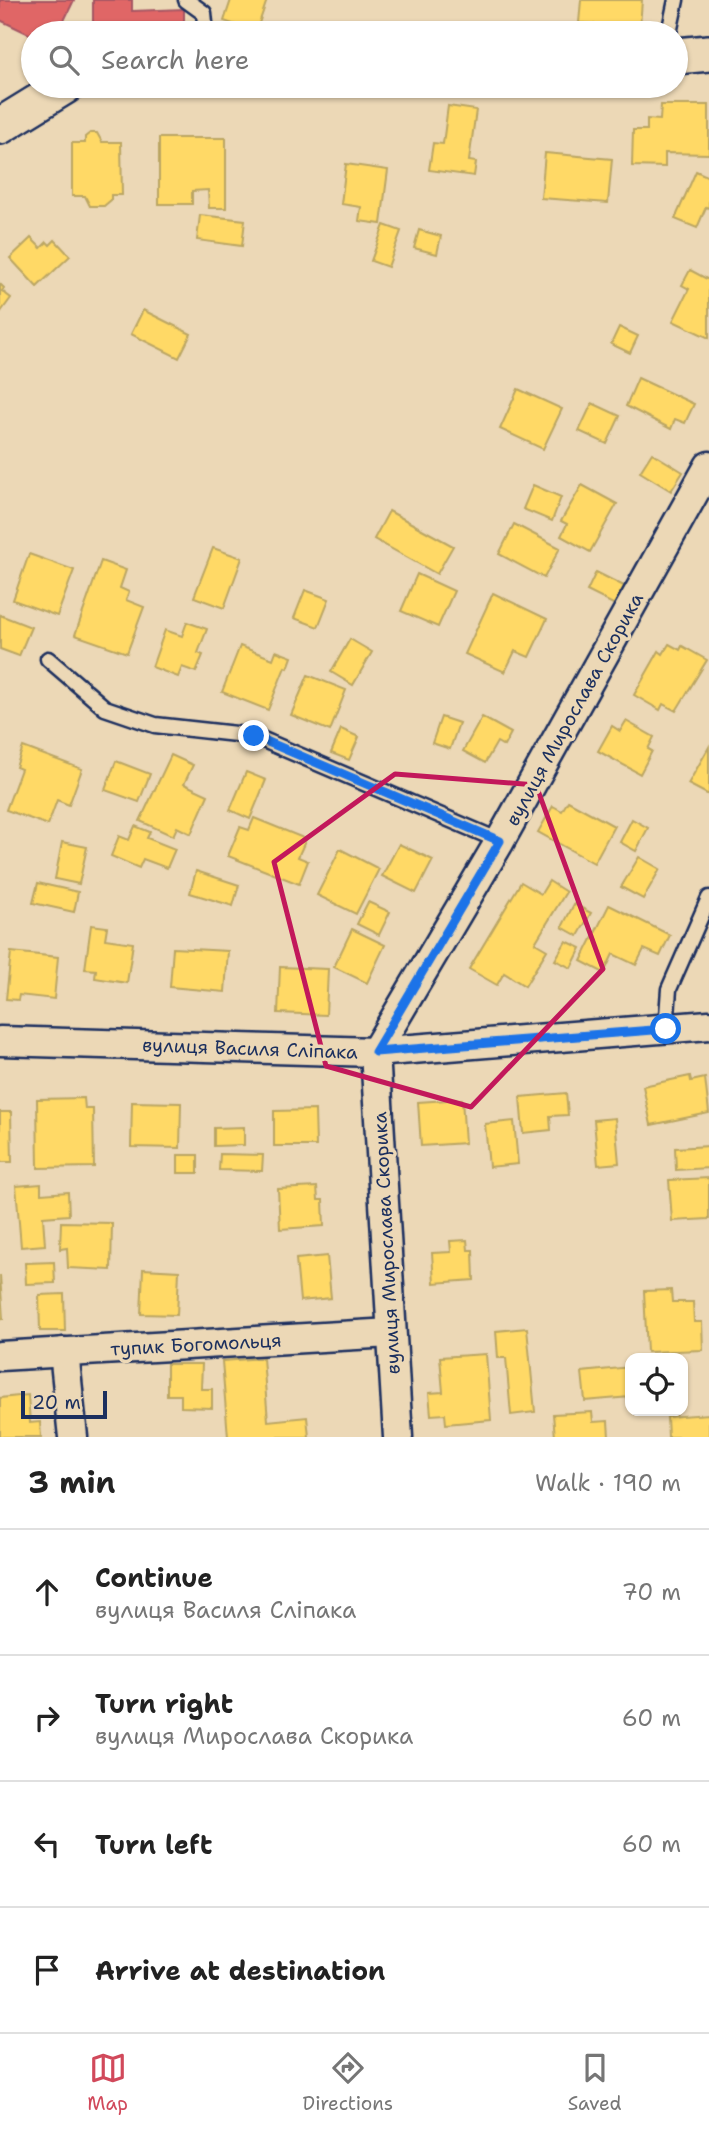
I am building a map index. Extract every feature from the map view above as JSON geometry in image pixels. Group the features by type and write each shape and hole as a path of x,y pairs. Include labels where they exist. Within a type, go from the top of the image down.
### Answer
{"street":[{"path":"688,55 709,53"},
{"path":"1,122 44,98"},
{"name":"вулиця Мирослава Скорика","path":"398,1437 375,1052 500,841 709,466"},
{"name":"вулиця Василя Сліпака","path":"0,1041 375,1052 709,1025"},
{"name":"тупик Богомольця","path":"0,1356 391,1333"},
{"path":"64,1352 73,1437"}],"lane":[{"path":"186,0 196,4 204,13 205,21"},
{"path":"672,21 676,0"},
{"path":"48,659 105,708 155,725 254,736 500,841"},
{"path":"666,1029 669,989 709,898"}],"highlighted area":[{"path":"395,774 536,785 603,969 471,1107 326,1066 274,862"}],"building: Homes":[{"path":"231,0 267,0 260,21 224,21"},
{"path":"581,0 642,0 640,21 579,21"},
{"path":"661,105 709,105 709,154 665,153 665,167 632,166 633,130 647,130 647,119 660,120"},
{"path":"448,106 476,110 469,161 476,162 474,176 429,170 433,143 443,144"},
{"path":"90,133 97,133 102,142 121,142 122,195 111,195 111,200 104,206 90,206 85,196 72,196 72,143 85,143 85,137"},
{"path":"159,138 226,138 226,208 209,208 208,190 192,191 192,204 159,204"},
{"path":"545,153 612,159 608,203 541,198"},
{"path":"346,164 388,170 381,224 359,221 361,207 341,204"},
{"path":"696,171 709,177 709,208 706,207 697,228 675,219"},
{"path":"200,215 245,220 242,246 197,240"},
{"path":"384,225 401,231 388,267 371,261"},
{"path":"419,230 441,236 437,254 414,248"},
{"path":"31,238 41,248 47,242 50,245 55,240 70,256 37,287 10,258"},
{"path":"690,270 709,280 709,338 673,321 689,289 682,285"},
{"path":"0,284 4,288 2,291 11,298 0,313"},
{"path":"143,310 191,334 179,358 131,334"},
{"path":"619,327 638,336 630,353 611,344"},
{"path":"638,378 694,404 685,423 675,419 671,429 626,406"},
{"path":"518,389 562,409 543,449 500,429"},
{"path":"592,403 620,416 607,444 579,431"},
{"path":"652,453 683,472 671,491 640,472"},
{"path":"533,485 561,497 552,521 523,509"},
{"path":"582,485 617,504 590,552 561,536 567,524 561,521"},
{"path":"389,511 453,546 437,574 374,539"},
{"path":"514,524 560,548 544,578 499,554"},
{"path":"213,548 242,558 224,608 194,597"},
{"path":"29,554 74,570 57,616 13,600"},
{"path":"101,561 126,570 120,588 129,592 126,600 144,607 127,653 75,635"},
{"path":"596,572 630,589 621,608 587,591"},
{"path":"417,574 454,591 438,627 401,611"},
{"path":"305,590 329,599 318,627 294,618"},
{"path":"493,593 547,619 529,657 515,651 505,672 465,654"},
{"path":"0,615 31,627 19,656 0,649"},
{"path":"187,622 207,629 198,653 203,655 196,672 182,667 178,677 152,667 165,630 182,636"},
{"path":"350,639 372,652 353,685 331,672"},
{"path":"669,644 680,650 682,646 707,660 676,711 663,704 660,710 634,695 659,651 663,654"},
{"path":"240,646 273,659 276,651 292,657 288,668 285,667 268,710 222,692"},
{"path":"308,675 346,690 330,731 291,715"},
{"path":"441,717 459,723 450,749 432,743"},
{"path":"482,717 511,733 504,746 497,742 485,763 463,751"},
{"path":"626,721 654,737 648,749 652,751 640,774 598,751 612,726 620,731"},
{"path":"341,729 359,737 349,760 331,753"},
{"path":"23,747 82,769 69,805 57,800 48,825 6,810 21,769 16,767"},
{"path":"709,747 709,795 688,784"},
{"path":"171,755 193,765 184,784 208,795 191,834 177,827 173,836 140,821"},
{"path":"116,761 150,774 139,802 105,790"},
{"path":"246,772 266,780 250,819 230,810"},
{"path":"568,801 614,826 594,863 538,832 553,806 562,811"},
{"path":"254,818 306,839 298,857 308,861 299,884 228,856 240,827 249,830"},
{"path":"632,819 648,828 636,851 620,842"},
{"path":"135,826 150,832 147,838 175,849 167,868 143,859 139,868 111,856 119,836 129,840"},
{"path":"62,842 87,847 79,884 55,879"},
{"path":"399,844 433,860 416,893 382,876"},
{"path":"340,849 379,869 356,914 317,895"},
{"path":"639,857 660,869 643,899 621,887"},
{"path":"196,871 239,885 233,906 190,893"},
{"path":"549,881 566,892 535,943 547,950 525,986 504,973 497,985 469,969 521,882 541,894"},
{"path":"38,883 78,892 74,912 33,903"},
{"path":"368,902 390,912 379,935 357,924"},
{"path":"574,904 591,913 578,936 562,927"},
{"path":"609,905 670,935 660,956 644,949 636,965 613,954 604,973 581,961"},
{"path":"91,925 107,927 105,939 133,943 127,983 95,978 96,970 85,969"},
{"path":"352,929 385,945 367,983 334,967"},
{"path":"566,941 581,948 571,968 555,960"},
{"path":"173,948 228,951 225,992 170,987"},
{"path":"11,952 58,957 54,999 19,995 18,1000 6,999"},
{"path":"280,967 328,969 326,1015 278,1013"},
{"path":"690,1076 691,1081 705,1078 709,1113 651,1125 643,1086"},
{"path":"566,1093 568,1115 550,1116 551,1130 523,1133 520,1097"},
{"path":"84,1098 85,1109 93,1109 94,1167 38,1168 37,1099"},
{"path":"462,1099 465,1143 421,1146 418,1102"},
{"path":"132,1102 181,1103 180,1148 131,1147"},
{"path":"315,1110 316,1146 274,1146 274,1111"},
{"path":"0,1112 11,1112 12,1162 0,1162"},
{"path":"615,1118 619,1163 598,1165 594,1120"},
{"path":"514,1121 518,1164 489,1167 485,1124"},
{"path":"244,1127 244,1145 214,1146 214,1128"},
{"path":"709,1146 709,1168 676,1170 675,1148"},
{"path":"220,1154 263,1155 262,1171 219,1170"},
{"path":"178,1155 198,1155 198,1173 178,1173"},
{"path":"709,1178 709,1219 672,1221 669,1180"},
{"path":"41,1184 41,1194 68,1192 69,1215 43,1217 45,1245 21,1247 16,1186"},
{"path":"317,1187 318,1200 323,1200 324,1226 280,1229 278,1189"},
{"path":"61,1222 112,1223 111,1270 68,1268 67,1248 60,1249"},
{"path":"467,1240 468,1250 473,1250 474,1280 434,1283 432,1253 451,1252 450,1241"},
{"path":"327,1256 331,1298 300,1301 296,1259"},
{"path":"54,1262 55,1283 26,1284 25,1263"},
{"path":"143,1269 179,1271 177,1315 141,1314"},
{"path":"0,1275 3,1319 0,1319"},
{"path":"671,1290 672,1302 693,1302 694,1322 702,1322 703,1350 647,1352 644,1291"},
{"path":"64,1294 65,1331 40,1331 39,1295"},
{"path":"527,1328 535,1412 511,1415 506,1358 498,1358 496,1331"},
{"path":"486,1354 491,1420 446,1424 445,1414 431,1415 429,1393 443,1392 440,1357"},
{"path":"263,1358 268,1421 307,1417 309,1437 228,1437 222,1361"},
{"path":"167,1364 202,1364 201,1389 212,1389 212,1408 181,1407 181,1395 167,1395"},
{"path":"625,1368 625,1397 585,1401 582,1372"},
{"path":"28,1395 30,1423 40,1422 41,1437 0,1437 0,1398"},
{"path":"592,1412 593,1422 608,1421 609,1437 555,1437 553,1414"},
{"path":"709,1414 709,1437 668,1437 667,1417"}],"building: Shops":[{"path":"0,0 74,0 64,21 21,21 21,30 0,20"},
{"path":"93,0 132,0 132,11 184,9 184,21 93,21"}],"route":[{"path":"254,736 500,841 375,1052 666,1029"}]}
